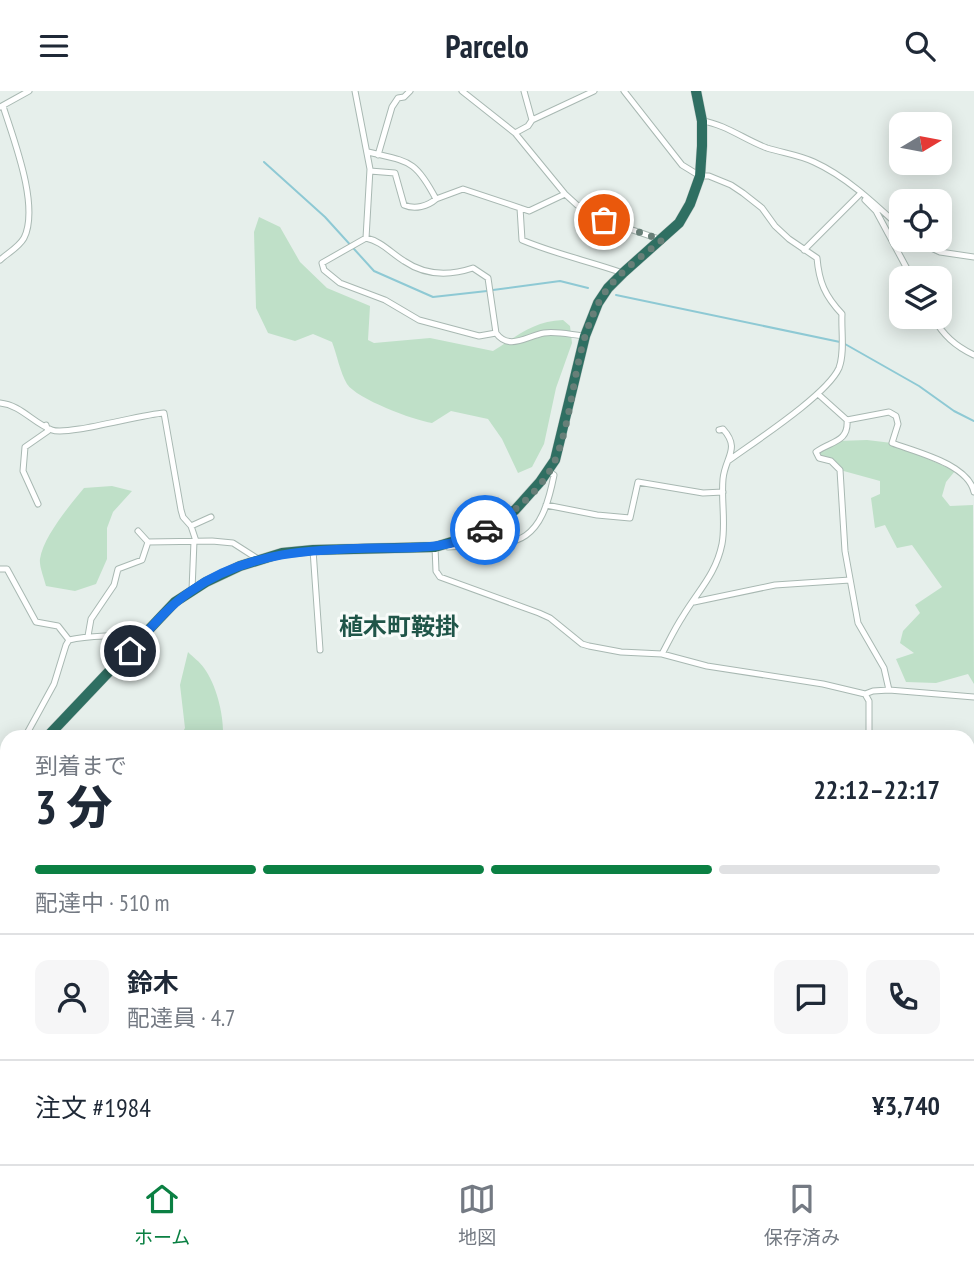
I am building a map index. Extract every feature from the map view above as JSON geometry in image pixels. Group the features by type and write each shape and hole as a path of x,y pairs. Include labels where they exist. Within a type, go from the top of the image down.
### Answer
{"highway":[{"path":"54,730 175,603 191,590 258,559 313,550 435,547 468,538 515,510 549,472 562,438 585,336 598,303 623,273 679,223 690,204 700,176 702,121 696,91"}],"street":[{"path":"0,260 24,237 30,213 25,184 1,106 29,91"},
{"path":"355,91 370,171 366,238"},
{"path":"378,155 392,107 398,98 404,97 410,91"},
{"path":"462,91 515,133 565,194 596,217 662,240"},
{"path":"524,91 533,120"},
{"path":"515,133 533,120 594,91"},
{"path":"624,91 666,148 682,165 700,176 709,176 731,184 762,208 775,226 817,258 821,286 827,298 842,314 840,365 834,377 818,394 728,461"},
{"path":"702,121 715,123 767,148 811,160 825,167 889,218"},
{"path":"368,152 407,161 423,174 436,199"},
{"path":"370,171 396,173 404,205 408,207 430,204 449,192 463,189 520,208 534,209 565,194"},
{"path":"804,250 861,194"},
{"path":"861,194 876,211 906,266"},
{"path":"520,208 522,240 623,273"},
{"path":"496,333 479,336 419,320 386,300 340,283 324,270 322,263 366,238 376,240 406,263 438,275 473,268 488,278 496,333 505,341 515,342 544,333 585,336"},
{"path":"940,252 974,257"},
{"path":"939,329 951,342 974,355"},
{"path":"818,394 847,420 848,429 843,438 816,452 819,458 831,461 840,470 845,551 858,624 884,668 889,690"},
{"path":"0,403 9,404 52,430 62,431 164,412 181,510 191,526 195,541 191,590"},
{"path":"847,420 892,413 898,424 892,443 940,461 959,472 970,480 974,492"},
{"path":"38,504 22,464 25,447 48,431 46,425"},
{"path":"662,654 707,583 721,547 724,533 723,477 731,439 723,429 719,430"},
{"path":"549,472 554,475 547,505 531,531 518,541 496,546 435,547 436,571 440,577 550,618 582,643 621,652 662,654 707,666 823,684 865,694 889,690 974,697"},
{"path":"547,505 625,519 630,518 633,510 638,482 703,493 723,492"},
{"path":"191,526 211,517"},
{"path":"138,531 148,541 233,543 258,559"},
{"path":"88,636 91,619 114,585 118,569 142,560 148,541"},
{"path":"313,550 320,650"},
{"path":"0,569 8,569 36,622 58,626 69,640"},
{"path":"692,603 775,585 850,580"},
{"path":"69,640 88,636 112,637 146,633"},
{"path":"29,730 50,694 69,640"},
{"path":"865,694 869,701 869,730"}],"green space":[{"path":"259,217 280,227 300,262 327,288 370,306 368,340 374,343 430,338 493,351 526,330 543,323 563,320 570,326 572,343 556,388 544,444 532,467 518,473 502,439 488,419 451,411 432,423 399,413 362,396 347,384 332,342 313,334 295,341 268,333 256,308 254,232"},
{"path":"837,441 892,443 955,471 946,482 942,496 950,506 973,505 974,684 968,674 936,683 906,682 896,659 914,653 900,643 903,631 920,613 915,605 942,587 912,545 897,548 885,525 875,528 871,498 880,494 880,481 840,470 817,455"},
{"path":"112,486 132,491 113,512 107,528 107,559 96,584 75,591 46,586 40,559 46,541 58,522 84,488"},
{"path":"188,652 202,666 213,683 223,730 184,730 180,685"}],"waterway":[{"path":"264,162 325,217 374,271 433,297 487,291"},
{"path":"493,290 560,281 588,288"},
{"path":"616,295 840,342"},
{"path":"845,344 974,421"}],"way so far":[{"path":"485,530 515,510 549,472 562,438 585,336 598,303 623,273 662,240 604,220"}],"district":[{"name":"植木町鞍掛","path":"399,627"}],"route":[{"path":"130,651 175,603 191,590 258,559 313,550 435,547 458,542 485,530"}]}
